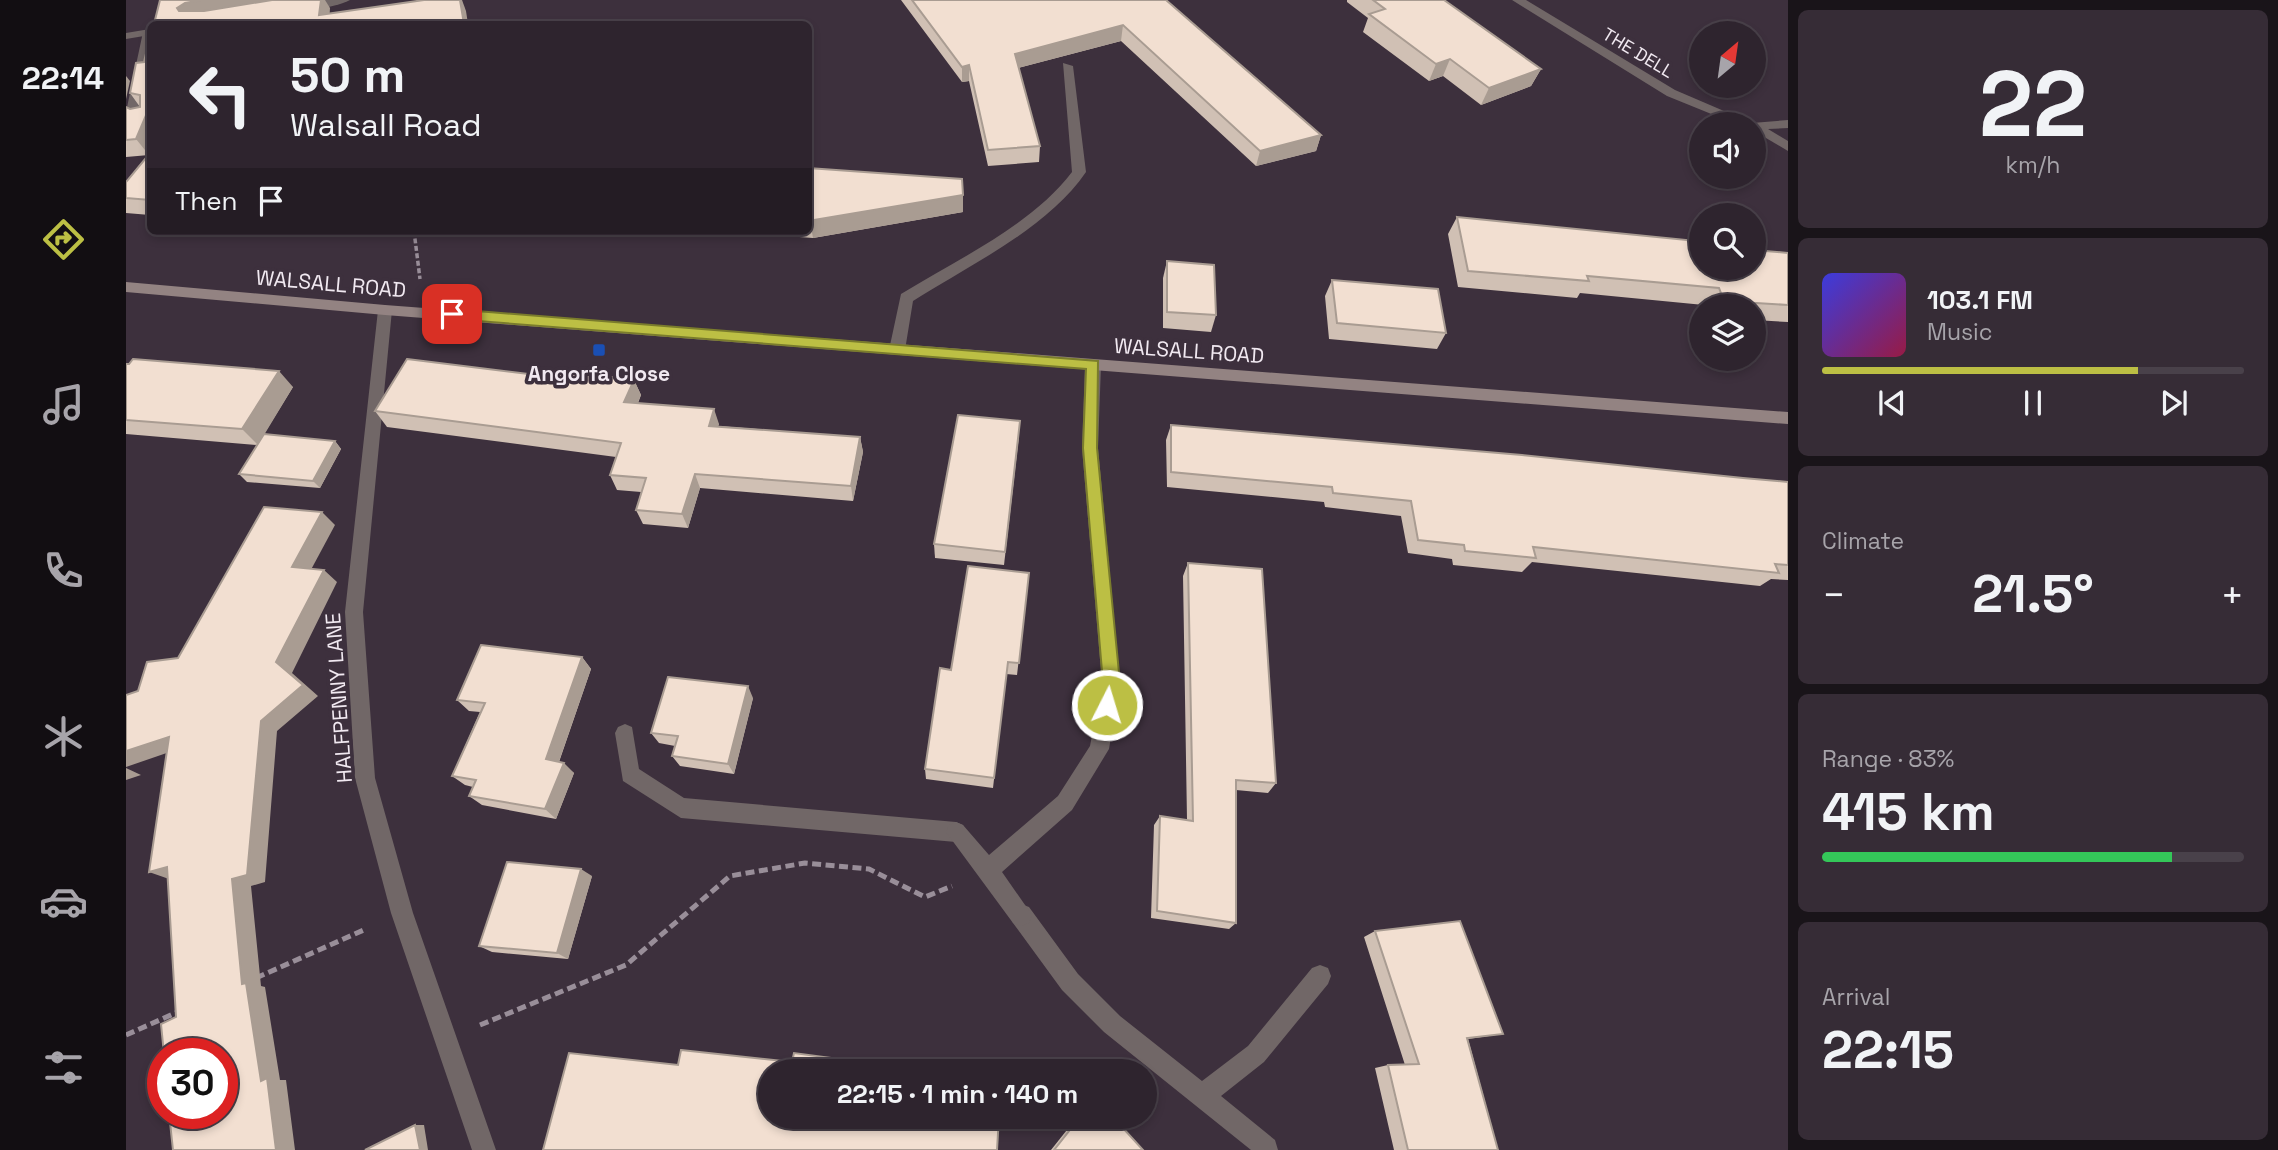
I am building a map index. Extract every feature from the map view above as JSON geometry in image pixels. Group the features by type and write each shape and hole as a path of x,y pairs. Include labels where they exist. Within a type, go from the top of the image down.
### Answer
{"street":[{"path":"290,9 344,0"},
{"name":"THE DELL","path":"1517,0 1671,93 1718,112"},
{"path":"126,36 147,32"},
{"path":"147,46 132,113 147,117"},
{"path":"897,349 906,298 1033,219 1061,196 1079,172 1067,66"},
{"name":"THE DELL","path":"1766,125 1788,124"},
{"name":"THE DELL","path":"1766,134 1788,147"},
{"name":"WALSALL ROAD","path":"126,288 1788,418"},
{"name":"HALFPENNY LANE","path":"385,310 354,611 365,778 402,913 448,1038 484,1150"},
{"path":"988,870 1065,803 1099,750 1111,683 1090,448 1093,365"},
{"path":"625,733 631,774 681,808 956,832 988,870 1070,982 1112,1024 1267,1148"},
{"path":"1201,1097 1256,1054 1320,976"}],"path":[{"path":"415,235 425,312"},
{"path":"448,1038 626,965 730,876 805,863 869,869 925,897 988,870"},
{"path":"251,980 402,913"},
{"path":"126,1035 189,1007"}],"building":[{"path":"160,0 202,0 185,3 177,8 179,11 204,11 272,0 321,0 319,15 424,0 460,0 464,21 155,21"},
{"path":"912,0 1166,0 1321,135 1260,151 1123,25 1015,54 1040,146 988,150 969,65 962,67"},
{"path":"1373,0 1444,0 1541,69 1489,88 1450,59 1436,64 1369,14 1385,9"},
{"path":"147,50 147,113 136,139 126,140 126,107 140,107 140,95 130,93 136,63 144,62"},
{"path":"147,157 147,200 126,198 126,182"},
{"path":"812,168 962,179 963,195 812,220"},
{"path":"1457,217 1689,240 1689,280 1766,280 1766,251 1788,253 1788,305 1766,304 1766,294 1721,294 1719,288 1587,276 1589,281 1468,271"},
{"path":"1167,261 1214,265 1216,315 1167,312"},
{"path":"1332,280 1438,289 1446,333 1337,323"},
{"path":"133,359 279,371 242,429 126,420 126,364"},
{"path":"407,359 553,377 556,370 634,380 624,402 714,409 709,426 860,437 851,486 695,474 682,514 636,510 646,478 610,475 621,443 375,411"},
{"path":"958,415 1020,421 1005,552 934,544"},
{"path":"1171,425 1522,455 1788,482 1788,565 1775,564 1779,573 1533,547 1536,558 1465,551 1464,545 1418,540 1411,501 1333,493 1332,487 1171,472"},
{"path":"264,434 335,441 313,481 239,474"},
{"path":"264,507 322,512 292,567 324,570 276,662 303,685 261,721 247,875 232,879 242,984 246,983 261,1081 267,1078 276,1150 173,1150 171,1129 238,1129 238,1038 162,1038 161,1024 176,1017 167,867 149,872 169,737 126,751 126,695 138,691 147,662 178,658"},
{"path":"1188,563 1262,569 1276,783 1236,780 1236,923 1157,911 1160,816 1193,821"},
{"path":"968,566 1029,573 1019,663 1008,662 994,778 925,769 940,668 951,670"},
{"path":"481,645 582,657 546,759 564,763 545,809 469,796 476,780 452,776 485,703 457,700"},
{"path":"668,677 748,686 728,764 672,756 678,736 651,733"},
{"path":"507,862 581,869 557,953 479,946"},
{"path":"1460,921 1503,1034 1467,1038 1498,1150 1408,1150 1388,1065 1419,1064 1375,931"},
{"path":"681,1050 764,1059 758,1059 758,1129 998,1129 997,1150 543,1150 569,1053 678,1065"},
{"path":"794,1053 839,1059 793,1059"},
{"path":"415,1125 420,1150 365,1150"},
{"path":"1071,1129 1124,1129 1143,1150 1054,1150"}],"place":[{"name":"Angorfa Close","path":"599,350"}],"route":[{"path":"452,314 1093,365 1090,448 1111,683 1107,705"}]}
